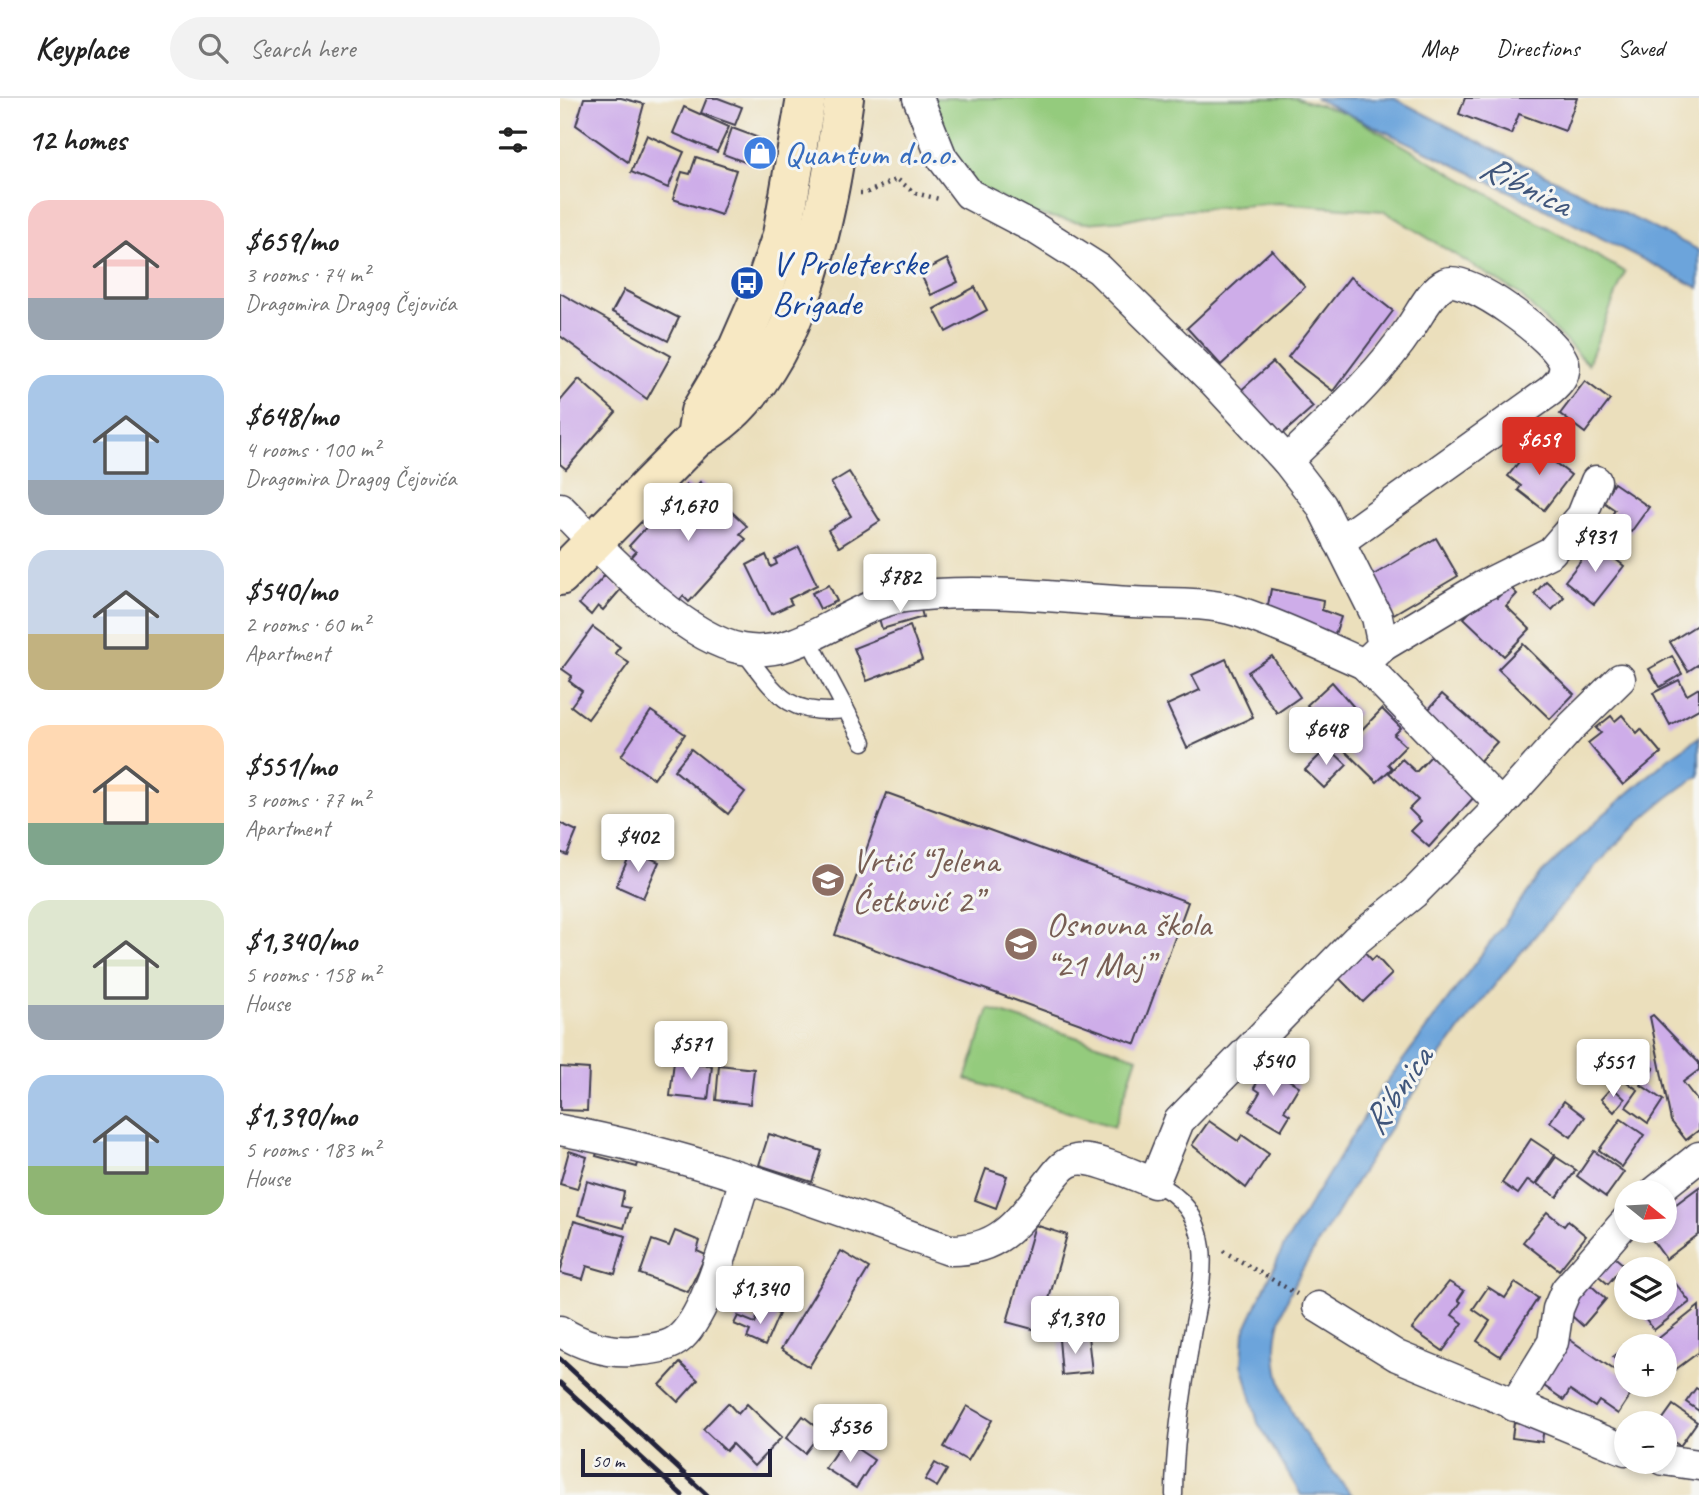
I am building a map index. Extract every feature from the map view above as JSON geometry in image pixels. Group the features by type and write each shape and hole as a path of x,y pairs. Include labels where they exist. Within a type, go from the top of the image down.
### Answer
{"main road":[{"path":"696,438 700,412 738,348 763,291 782,235 806,98"},
{"path":"560,576 696,438 718,426 740,406 768,363 798,304 818,245 831,189 844,98"}],"street":[{"path":"918,98 943,158 969,194 1036,229 1099,269 1215,383 1287,461 1321,505 1377,617 1374,655"},
{"path":"1287,461 1390,355 1440,286 1451,281 1468,284 1526,323 1548,339 1559,355 1564,363 1562,379 1550,391 1339,542"},
{"path":"1374,655 1483,586 1551,552 1582,516 1596,481"},
{"path":"560,508 685,624 715,642 742,649 775,651 808,638 850,614 905,597 978,593 1216,607 1374,655 1501,805"},
{"path":"560,1130 645,1148 745,1179 949,1250 969,1251 991,1243 1013,1228 1062,1166 1077,1159 1096,1162 1154,1182 1179,1121 1356,940 1414,893 1620,679"},
{"path":"1670,1180 1699,1157"},
{"path":"560,1331 590,1346 621,1352 664,1347 681,1337 694,1320 707,1292 745,1179"},
{"path":"1514,1406 1553,1342 1558,1309 1566,1290 1614,1235"},
{"path":"1318,1307 1397,1356 1614,1445"},
{"path":"1677,1462 1699,1465"}],"lane":[{"path":"808,638 863,742"},
{"path":"742,649 779,696 811,712 846,710"},
{"path":"1154,1182 1173,1191 1182,1199 1202,1245 1201,1282 1180,1413 1174,1495"}],"path":[{"path":"831,189 866,193 897,179 905,182 915,193 936,198 954,208 963,204 969,194"},
{"path":"1244,1261 1318,1307"}],"green space":[{"path":"933,98 1296,98 1346,113 1625,272 1588,364 1519,294 1384,211 1278,203 1162,212 1124,220 1086,223 1032,214 975,185 946,145"},
{"path":"989,1009 1137,1057 1114,1127 966,1079"}],"water":[{"name":"Ribnica","path":"1315,98 1394,98 1699,250 1699,288 1505,189"},
{"name":"Ribnica","path":"1699,737 1699,776 1645,816 1535,935 1414,1093 1297,1279 1282,1313 1278,1330 1276,1347 1283,1389 1301,1427 1352,1495 1301,1495 1258,1423 1242,1364 1244,1332 1284,1246 1380,1091 1542,873 1603,815 1669,758"}],"building":[{"path":"584,98 621,98 644,104 628,162 576,125"},
{"path":"707,98 718,98 742,107 735,125 701,113"},
{"path":"1465,98 1577,98 1565,131 1519,114 1511,134 1459,114"},
{"path":"684,107 729,127 717,152 673,133"},
{"path":"732,128 759,138 750,164 723,154"},
{"path":"647,135 684,152 668,188 631,172"},
{"path":"696,157 736,170 721,215 673,199 682,172 690,174"},
{"path":"1272,250 1305,287 1221,365 1187,328"},
{"path":"947,259 958,282 931,295 920,273"},
{"path":"1350,277 1393,311 1333,391 1288,357"},
{"path":"975,287 987,310 946,332 934,309"},
{"path":"624,290 679,318 668,341 612,312"},
{"path":"560,293 671,356 647,399 560,336"},
{"path":"1273,362 1313,407 1279,437 1239,392"},
{"path":"579,379 616,412 566,469 560,464 560,401"},
{"path":"1585,381 1610,400 1585,433 1560,414"},
{"path":"1532,445 1571,475 1544,510 1518,490 1521,486 1508,476"},
{"path":"849,472 880,521 839,547 828,530 851,516 831,483"},
{"path":"700,482 747,526 740,534 746,539 689,602 683,596 676,604 629,560 636,552 629,546 686,484 693,490"},
{"path":"1614,483 1649,507 1631,532 1610,518 1615,510 1602,501"},
{"path":"1436,538 1458,576 1392,615 1370,577"},
{"path":"1595,543 1624,566 1594,604 1565,581"},
{"path":"799,547 817,585 789,599 792,604 771,614 747,565 766,555 771,567 777,564 775,559"},
{"path":"605,575 621,589 603,610 598,606 591,615 579,604"},
{"path":"1546,581 1564,597 1552,610 1534,594"},
{"path":"829,585 837,601 820,609 812,593"},
{"path":"1509,586 1517,594 1506,606 1530,629 1504,656 1464,618 1480,601 1492,593 1497,598"},
{"path":"1271,589 1323,600 1322,610 1341,617 1334,637 1266,616"},
{"path":"918,599 923,617 882,629 877,611"},
{"path":"1697,625 1699,664 1688,671 1670,642"},
{"path":"910,626 922,660 867,681 854,648"},
{"path":"593,627 620,647 615,653 629,663 588,719 571,706 582,691 569,681 572,676 562,669"},
{"path":"1523,644 1574,694 1550,719 1498,669"},
{"path":"1272,656 1300,697 1277,713 1248,672"},
{"path":"1672,656 1682,674 1660,687 1649,669"},
{"path":"1226,659 1253,717 1187,748 1167,705 1200,690 1192,675"},
{"path":"1679,680 1687,695 1699,688 1699,709 1670,725 1653,693"},
{"path":"1332,682 1359,713 1334,735 1307,705"},
{"path":"1442,694 1497,742 1476,765 1422,717"},
{"path":"1382,709 1401,728 1394,735 1406,746 1388,764 1392,768 1377,782 1343,749"},
{"path":"651,711 685,734 654,779 621,756"},
{"path":"1622,715 1637,733 1641,729 1661,753 1623,785 1588,743 1601,733 1596,728 1611,716 1615,721"},
{"path":"1328,747 1347,765 1324,788 1305,770"},
{"path":"691,749 745,792 728,814 674,770"},
{"path":"1431,756 1475,796 1429,847 1411,831 1421,821 1409,809 1418,800 1389,773 1402,759 1416,772"},
{"path":"887,793 1188,902 1136,1044 835,935"},
{"path":"560,823 577,831 567,855 560,852"},
{"path":"632,850 659,862 643,898 616,886"},
{"path":"1360,947 1372,960 1376,956 1392,974 1363,1002 1334,973"},
{"path":"1653,1015 1699,1063 1699,1070 1683,1082 1699,1103 1699,1130 1686,1140 1671,1121 1650,1017"},
{"path":"1619,1043 1654,1068 1641,1085 1663,1100 1648,1123 1626,1107 1638,1090 1603,1065"},
{"path":"674,1061 712,1066 708,1100 670,1096"},
{"path":"719,1065 754,1069 750,1104 716,1100"},
{"path":"560,1067 589,1069 587,1111 560,1110"},
{"path":"1266,1067 1299,1086 1284,1111 1290,1115 1281,1130 1249,1111 1260,1092 1254,1088"},
{"path":"1612,1087 1625,1099 1614,1112 1601,1099"},
{"path":"1564,1101 1585,1117 1571,1137 1550,1122"},
{"path":"1621,1119 1644,1135 1622,1167 1599,1150"},
{"path":"1209,1121 1238,1141 1242,1135 1269,1154 1246,1188 1192,1145"},
{"path":"769,1134 822,1151 812,1182 759,1165"},
{"path":"1531,1139 1555,1155 1535,1185 1528,1180 1518,1194 1502,1183"},
{"path":"600,1142 641,1153 637,1167 596,1156"},
{"path":"569,1151 587,1157 577,1189 560,1184"},
{"path":"1594,1151 1624,1172 1618,1180 1614,1180 1614,1186 1606,1197 1577,1176"},
{"path":"1556,1157 1576,1170 1557,1197 1537,1184"},
{"path":"986,1169 1007,1176 996,1208 975,1200"},
{"path":"587,1181 624,1192 621,1206 630,1208 624,1228 578,1215"},
{"path":"1699,1187 1699,1234 1669,1257 1665,1257 1654,1243 1677,1243 1677,1203"},
{"path":"1547,1212 1564,1226 1568,1221 1586,1236 1559,1270 1523,1242"},
{"path":"574,1221 626,1236 615,1274 587,1266 583,1279 560,1273"},
{"path":"1035,1225 1067,1235 1040,1331 1007,1322"},
{"path":"675,1231 700,1241 697,1251 706,1255 688,1292 640,1274 652,1240 669,1246"},
{"path":"841,1251 869,1268 809,1367 781,1349"},
{"path":"1611,1254 1615,1257 1614,1277 1608,1284 1595,1273"},
{"path":"1586,1281 1606,1299 1583,1326 1562,1307"},
{"path":"1449,1282 1464,1291 1458,1300 1461,1302 1452,1315 1463,1323 1443,1351 1412,1329"},
{"path":"1515,1283 1538,1298 1500,1356 1477,1341 1490,1321 1473,1309 1488,1287 1505,1298"},
{"path":"1677,1285 1690,1302 1677,1312"},
{"path":"762,1306 779,1314 765,1346 747,1338 750,1331 734,1324 738,1316 755,1323"},
{"path":"1699,1306 1699,1352 1677,1368 1677,1334 1664,1334"},
{"path":"1647,1320 1667,1320 1654,1330"},
{"path":"1563,1335 1614,1370 1614,1397 1629,1397 1620,1411 1614,1411 1599,1401 1595,1407 1570,1390 1564,1400 1534,1379"},
{"path":"1088,1336 1092,1372 1062,1375 1059,1339"},
{"path":"680,1363 698,1380 678,1402 660,1385"},
{"path":"1696,1388 1699,1390 1699,1411 1686,1402"},
{"path":"728,1403 738,1414 747,1404 782,1437 754,1466 732,1444 726,1451 703,1429"},
{"path":"1673,1405 1697,1422 1680,1446 1677,1444 1677,1411 1669,1411"},
{"path":"967,1406 992,1420 968,1461 944,1447"},
{"path":"803,1416 822,1431 805,1453 786,1438"},
{"path":"1514,1422 1544,1426 1542,1442 1512,1438"},
{"path":"844,1440 874,1460 856,1488 825,1468"},
{"path":"935,1463 947,1470 937,1487 925,1480"}],"railway":[{"path":"560,1359 707,1495"},
{"path":"560,1383 682,1495"}],"place":[{"name":"Quantum d.o.o.","path":"760,153"},
{"name":"V Proleterske Brigade","path":"747,283"},
{"name":"Vrtić “Jelena Ćetković 2”","path":"828,880"},
{"name":"Osnovna škola “21 Maj”","path":"1021,944"}]}
